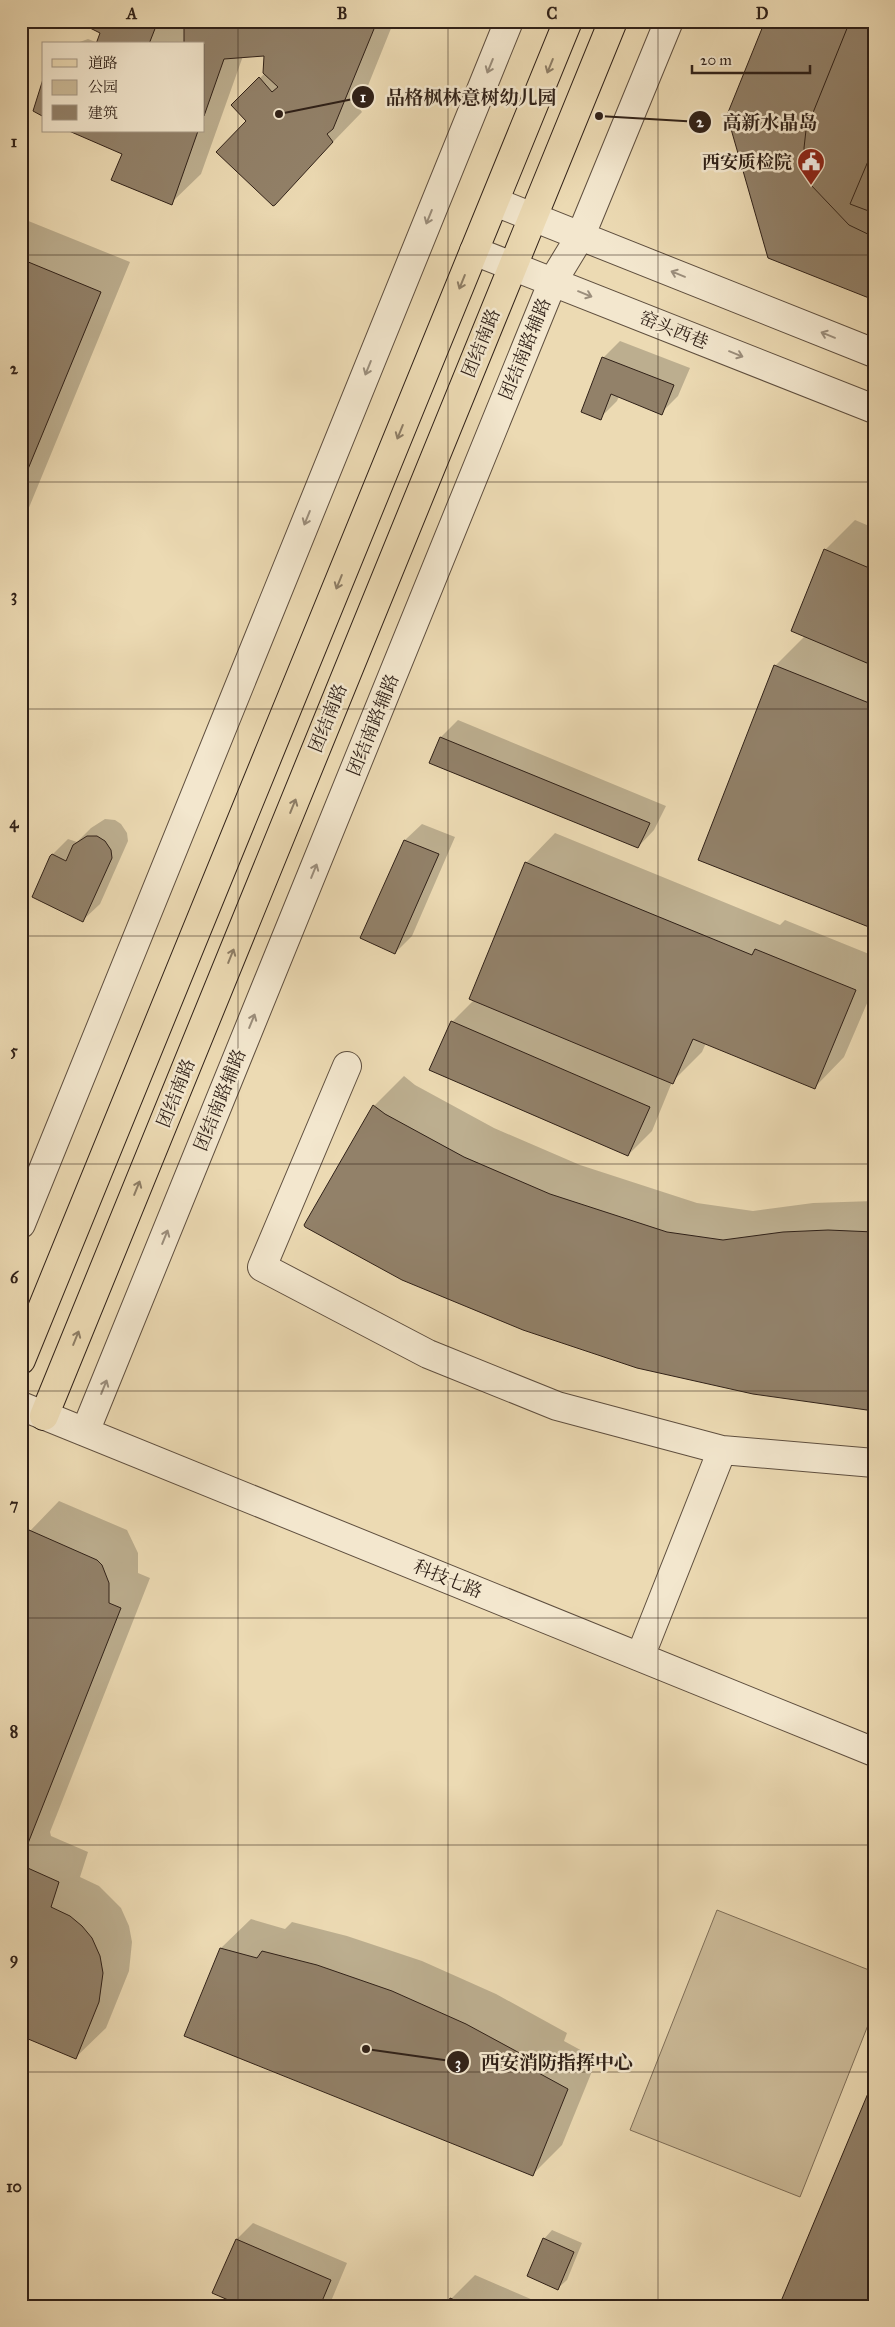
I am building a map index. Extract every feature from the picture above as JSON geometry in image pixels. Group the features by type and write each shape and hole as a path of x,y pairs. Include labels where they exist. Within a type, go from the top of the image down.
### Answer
{"main road":[{"path":"21,1360 568,21"},
{"name":"团结南路","path":"33,1411 513,266 613,21"}],"street":[{"path":"21,1224 508,21"},
{"name":"团结南路辅路","path":"85,1432 553,281 580,235 669,21"},
{"path":"495,202 874,353"},
{"name":"窑头西巷","path":"474,251 874,409"},
{"path":"346,1066 262,1267 428,1354 557,1406 722,1450 874,1463"},
{"name":"科技七路","path":"33,1411 874,1752"},
{"path":"640,1657 722,1450"}],"green space":[{"path":"717,1910 874,1972 874,2010 800,2197 630,2130"}],"building":[{"path":"76,21 158,21 150,42 97,42 100,33"},
{"path":"184,21 387,21 384,28 376,24 333,129 327,134 333,142 273,206 216,152 246,121 231,105 259,77 272,92 278,87 263,73 264,56 224,59 205,113 205,42 184,42"},
{"name":"西安质检院","path":"765,21 874,21 874,300 768,258 727,115"},
{"path":"850,21 874,21 874,237 849,225 810,184 806,172 804,148 806,130"},
{"path":"42,82 42,116 33,111"},
{"path":"71,132 198,132 172,205 111,180 122,154"},
{"path":"874,147 874,213 850,204"},
{"path":"21,259 101,292 21,486"},
{"path":"602,357 674,385 662,415 611,394 601,420 581,412"},
{"path":"824,549 874,570 874,666 791,631"},
{"path":"774,665 874,705 874,929 698,860"},
{"path":"440,737 650,823 638,848 429,763"},
{"path":"87,836 97,836 105,841 111,850 112,858 83,922 32,897 50,856 52,854 66,861 73,845"},
{"path":"404,840 439,854 395,954 360,938"},
{"path":"525,862 752,955 755,949 856,990 815,1089 693,1039 673,1084 469,999"},
{"path":"451,1021 650,1107 628,1156 429,1070"},
{"path":"373,1105 385,1114 464,1157 550,1194 667,1232 723,1240 783,1232 828,1230 874,1232 874,1411 753,1394 637,1368 523,1330 402,1280 305,1227 304,1225"},
{"path":"29,1530 97,1560 102,1565 109,1583 109,1603 121,1608 21,1861 21,1548"},
{"path":"21,1865 59,1882 51,1907 70,1916 82,1926 92,1938 100,1956 103,1973 99,2002 76,2059 21,2036"},
{"path":"220,1948 257,1958 262,1951 317,1965 392,1991 466,2024 538,2063 535,2071 568,2089 533,2176 184,2036"},
{"path":"874,2079 874,2298 871,2306 779,2306"},
{"path":"543,2238 574,2252 558,2290 527,2276"},
{"path":"236,2239 331,2280 320,2306 242,2306 212,2293"},
{"path":"450,2298 468,2306 447,2306"}],"place":[{"name":"品格枫林意树幼儿园","path":"279,114"},
{"name":"高新水晶岛","path":"599,116"},
{"name":"西安质检院","path":"811,186"},
{"name":"西安消防指挥中心","path":"366,2049"}]}
